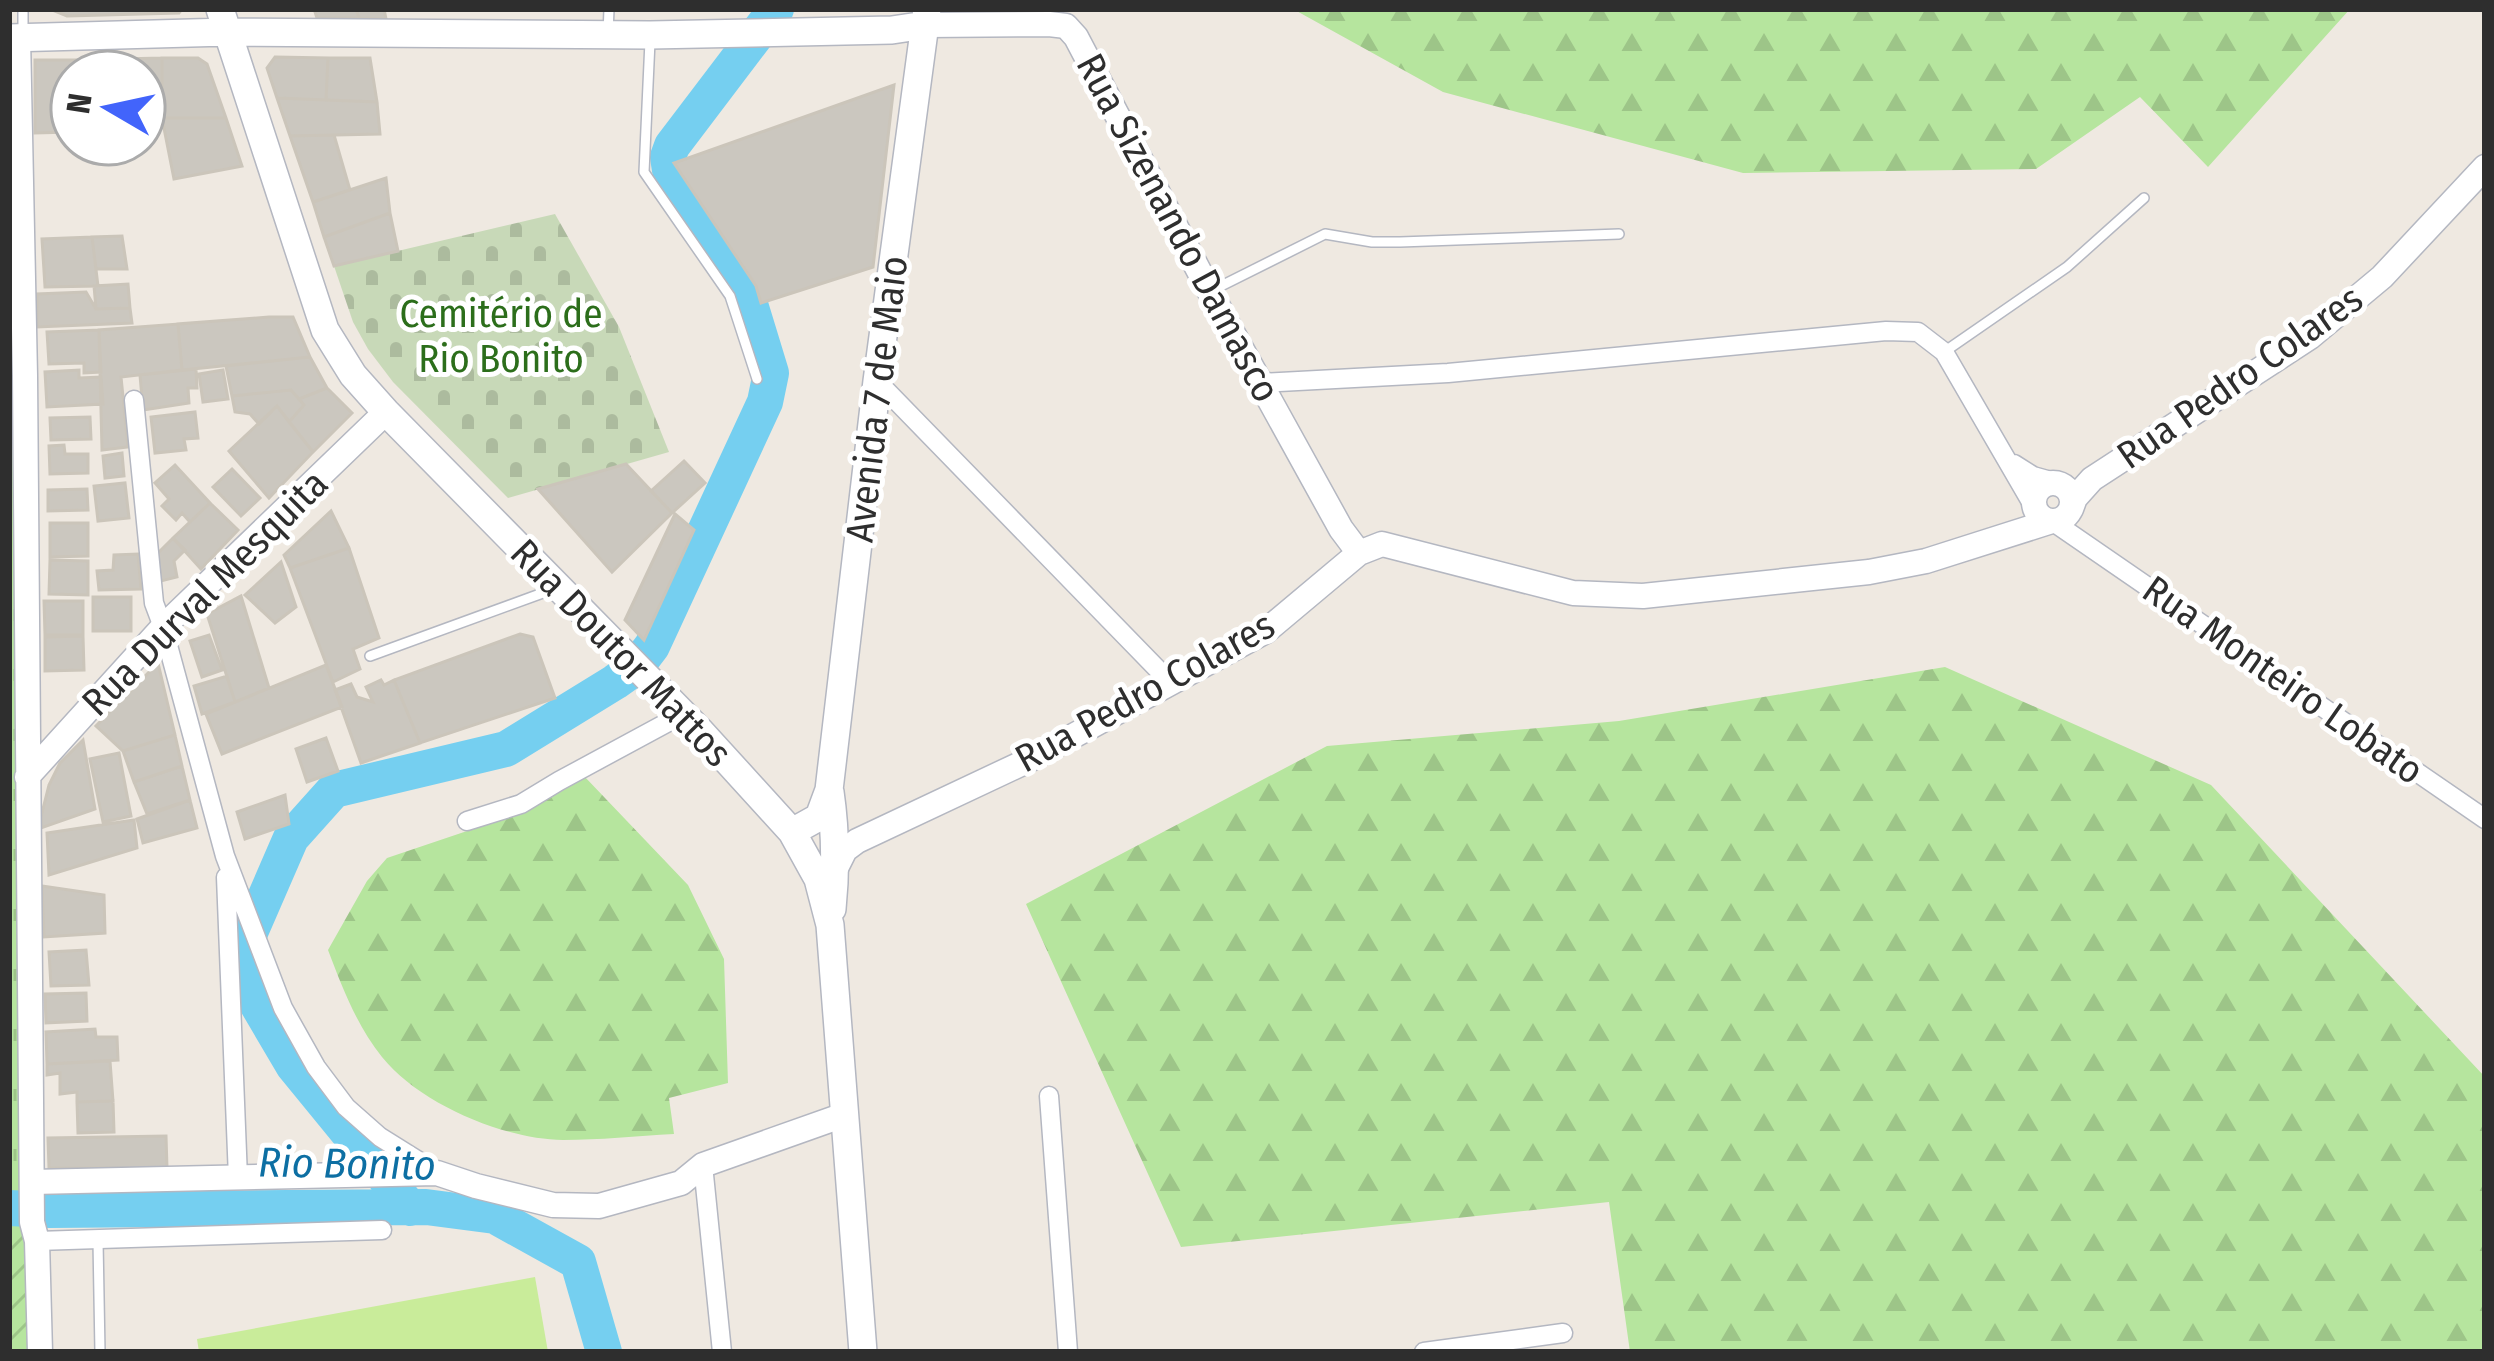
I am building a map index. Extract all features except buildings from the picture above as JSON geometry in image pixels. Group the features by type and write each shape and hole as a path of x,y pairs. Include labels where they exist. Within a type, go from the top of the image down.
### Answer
{"main road":[{"path":"18,30 224,20 609,22 650,35 892,29 926,17"},
{"name":"Avenida 7 de Maio","path":"830,926 837,866 829,790 926,17"},
{"name":"Rua Doutor Mattos","path":"224,20 325,329 353,375 792,832 818,879 830,926 863,1352"},
{"path":"792,832 819,817 829,790"}],"street":[{"name":"Rua Sizenando Damasco","path":"926,17 1050,16 1076,37 1210,292 1340,529 1359,553"},
{"path":"18,30 32,1189 40,1352"},
{"name":"Rua Pedro Colares","path":"837,866 845,850 857,841 1029,760 1266,631 1359,553 1382,544 1573,592 1643,596 1869,572 1926,561 2022,531 2032,520 2075,498 2092,479 2311,337 2382,277 2485,167"},
{"path":"1260,383 1448,374 1886,331 1918,332 1944,352 2009,462 2052,512 2069,491 2009,462"},
{"path":"877,382 1171,683"},
{"path":"134,400 154,603 226,856 283,1008 316,1067 346,1107 380,1137 437,1173 514,1197 599,1206 681,1183 704,1165 844,1114"},
{"name":"Rua Durval Mesquita","path":"27,777 163,627 386,412"},
{"name":"Rua Pedro Colares","path":"2058,483 2092,479"},
{"name":"Rua Monteiro Lobato","path":"2052,512 2082,542 2485,819"},
{"path":"467,821 521,804 683,714"},
{"path":"226,856 238,1178"},
{"path":"1049,1096 1068,1352"},
{"path":"704,1165 722,1352"},
{"path":"32,1189 437,1173"},
{"path":"34,1232 98,1241 382,1230"},
{"path":"1424,1352 1515,1346 1563,1333"}],"lane":[{"path":"650,35 644,172 730,296 758,379"},
{"path":"1944,352 2068,267 2144,197"},
{"path":"1210,292 1325,234 1386,242 1619,234"},
{"path":"370,656 556,588"},
{"path":"98,1241 100,1352"}],"green space":[{"path":"1293,9 2350,9 2208,167 2140,97 2036,169 1743,173 1443,92"},
{"path":"9,205 24,1210 9,1208"},
{"name":"Cemitério de Rio Bonito","path":"555,214 619,327 669,452 508,498 393,382 368,349 353,322 334,266"},
{"path":"1945,667 2211,785 2485,1077 2485,1352 1630,1352 1609,1202 1181,1247 1026,904 1327,746 1619,721"},
{"path":"584,776 688,885 724,959 728,1083 669,1098 674,1134 540,1138 489,1126 440,1104 398,1074 373,1045 328,950 367,881 387,858 523,812"},
{"path":"9,1208 24,1210 28,1352 9,1352"},
{"path":"535,1277 548,1352 199,1352 197,1339"}],"waterway":[{"path":"410,1208 293,1065 249,984 248,937 291,838 334,790 506,749 615,682 636,667 652,646 765,402 771,373 746,291 670,170 668,157 776,9"},
{"name":"Rio Bonito","path":"9,1208 426,1207 495,1216 578,1262 604,1352"}]}
